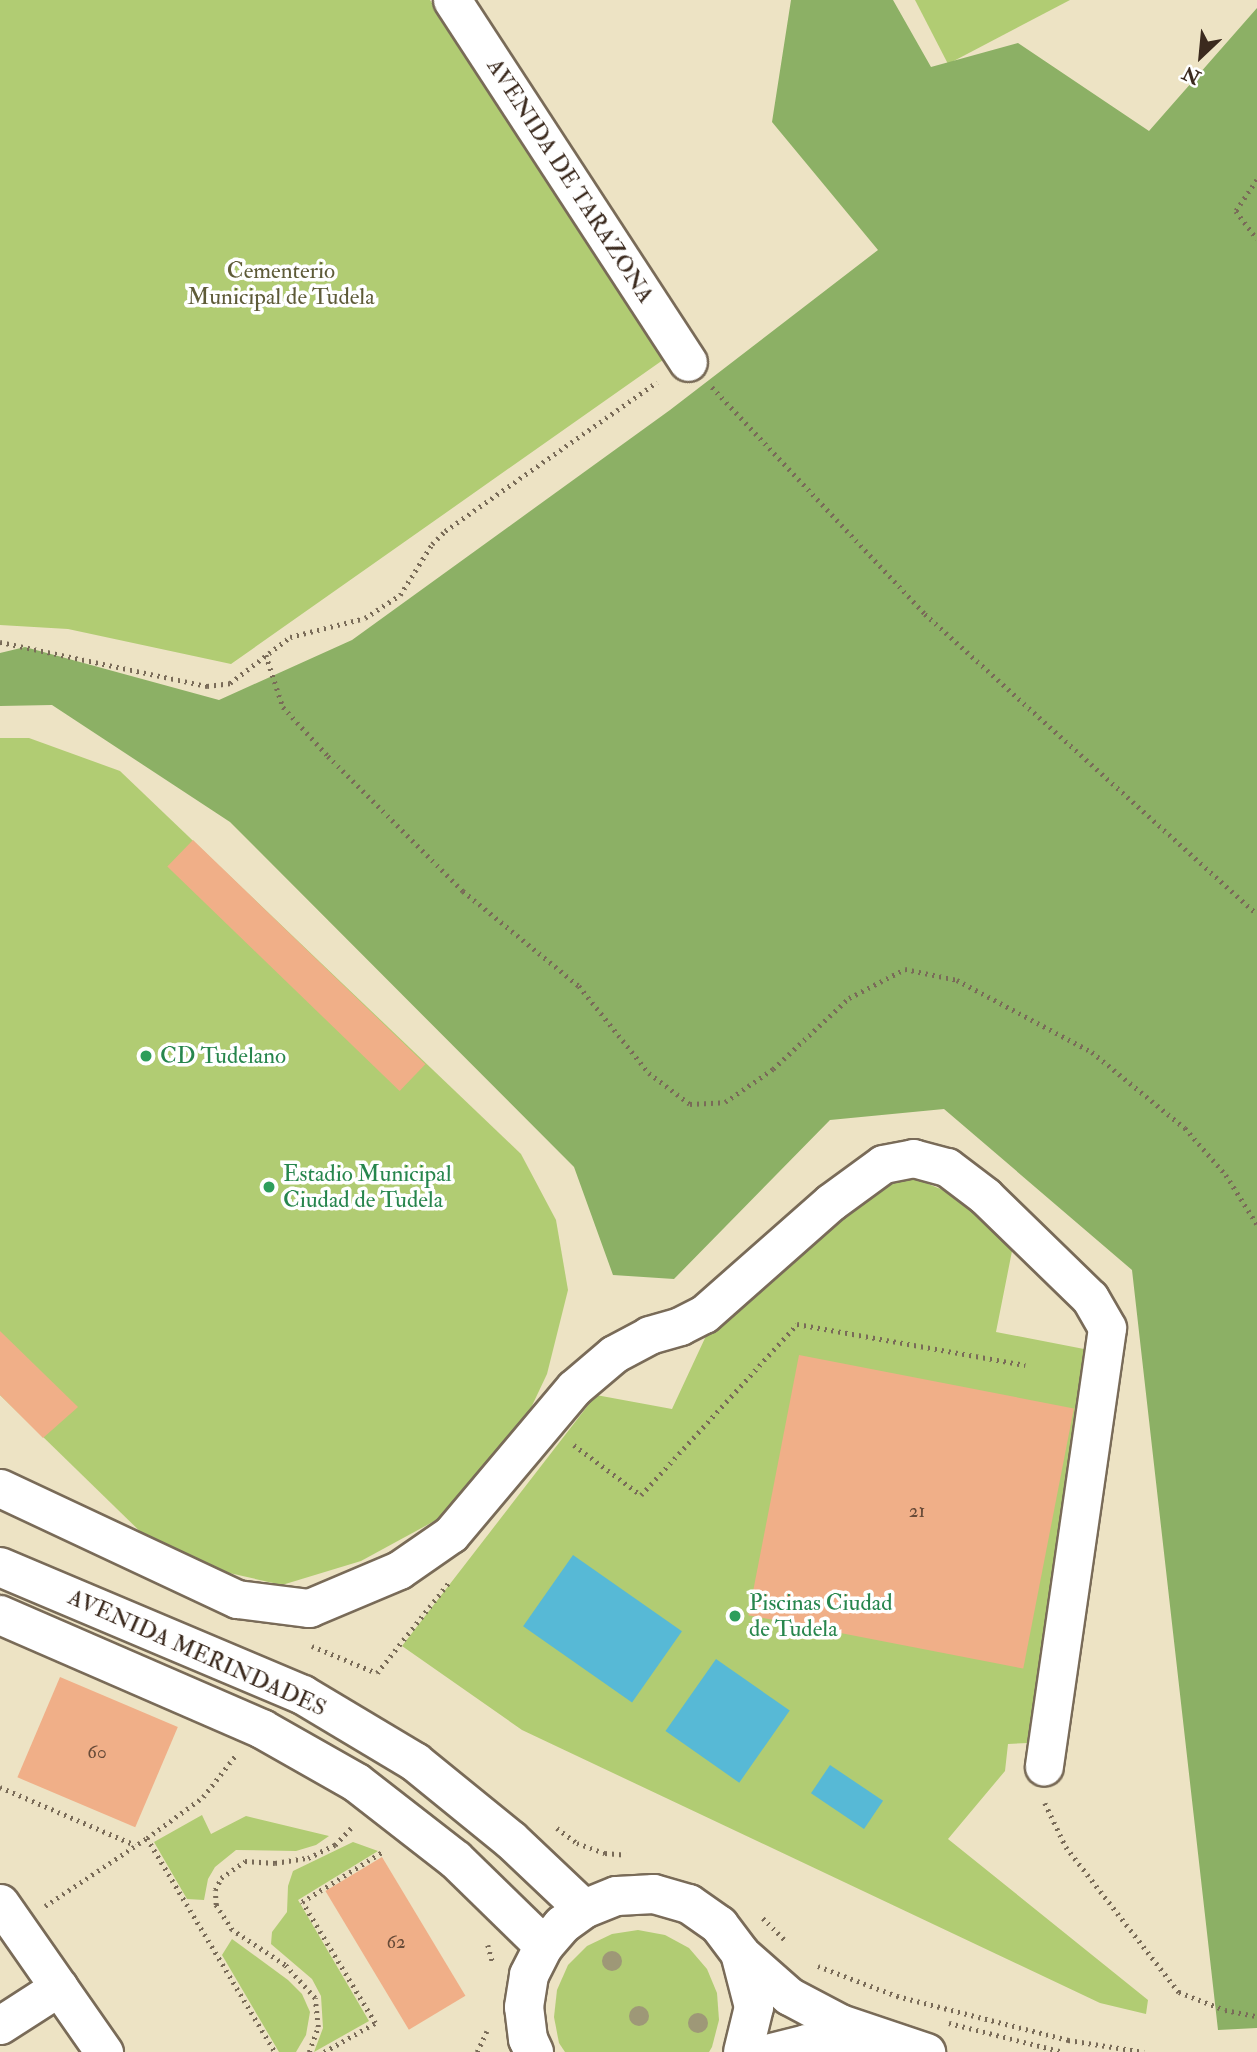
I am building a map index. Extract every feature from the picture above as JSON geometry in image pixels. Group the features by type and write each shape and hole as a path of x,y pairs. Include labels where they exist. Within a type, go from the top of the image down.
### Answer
{"main road":[{"name":"AVENIDA MERINDADES","path":"0,1567 303,1695 415,1762 511,1840 583,1909"},
{"name":"AVENIDA MERINDADES","path":"0,1615 262,1729 357,1783 456,1860 544,1946"},
{"path":"534,2052 528,2039 524,2007 529,1975 544,1946 562,1925 583,1909 617,1896 654,1894 688,1904 719,1925 740,1953 754,2007 743,2052"}],"street":[{"name":"AVENIDA DE TARAZONA","path":"452,0 688,362"},
{"path":"0,1488 237,1599 309,1608 399,1570 451,1534 574,1388 614,1354 649,1335 680,1326 704,1314 831,1202 883,1164 913,1158 925,1161 947,1167 985,1196 1090,1298 1107,1328 1044,1767"},
{"path":"0,1903 104,2052"},
{"path":"740,1953 789,1996 841,2023 935,2037"},
{"path":"0,2025 59,1987"},
{"path":"771,2052 806,2043 869,2052"}],"path":[{"path":"1257,180 1236,211 1257,239"},
{"path":"0,642 207,686 230,683 289,637 365,618 400,595 432,544 445,531 688,362 925,614 1257,914"},
{"path":"265,654 283,707 328,756 463,891 579,986 649,1073 690,1104 725,1102 773,1069 849,998 905,969 957,980 1092,1052 1185,1128 1226,1175 1257,1224"},
{"path":"565,1439 641,1494 797,1324 1026,1365"},
{"path":"304,1642 377,1673 401,1646 454,1575"},
{"path":"47,1916 42,1908 136,1846 202,1797 240,1750"},
{"path":"1044,1767 1043,1798 1066,1847 1179,1992 1224,2010 1257,2016"},
{"path":"0,1787 136,1846"},
{"path":"309,2052 318,2027 315,1998 285,1965 232,1930 216,1905 215,1890 221,1878 244,1861 275,1863 308,1858 335,1845 356,1822"},
{"path":"554,1826 577,1843 596,1850 639,1856"},
{"path":"147,1838 275,2052"},
{"path":"324,2052 375,2023 302,1902 391,1847 382,1841"},
{"path":"760,1915 788,1943"},
{"path":"488,1943 494,1968"},
{"path":"807,1963 897,1996 1068,2040 1144,2052"},
{"path":"477,2052 490,2023"},
{"path":"935,2037 1064,2052"}],"green space":[{"name":"Cementerio Municipal de Tudela","path":"0,0 430,0 670,355 231,664 68,629 0,625"},
{"path":"791,0 893,0 931,67 1018,43 1149,131 1257,8 1257,2028 1218,2030 1132,1270 944,1109 830,1120 674,1279 613,1275 574,1167 230,822 52,705 0,706 0,653 25,647 219,700 352,640 670,410 878,250 772,122"},
{"path":"915,0 1070,0 948,64"},
{"name":"Estadio Municipal Ciudad de Tudela","path":"0,738 29,738 120,771 521,1154 556,1220 568,1290 547,1374 513,1446 451,1512 361,1561 282,1585 207,1568 153,1544 0,1395"},
{"name":"Piscinas Ciudad de Tudela","path":"909,1176 972,1202 1014,1241 996,1332 1084,1349 1028,1743 1008,1744 1005,1771 948,1839 1148,2000 1146,2014 1100,2003 522,1730 402,1646 596,1395 672,1409 712,1323 869,1190"},
{"path":"202,1815 211,1834 246,1816 329,1836 316,1845 296,1851 236,1850 215,1867 208,1879 204,1900 187,1899 154,1842"},
{"path":"353,1842 378,1851 298,1900 369,2021 314,2052 323,2028 321,1996 312,1979 271,1944 272,1932 287,1912 288,1886 293,1871"},
{"path":"638,1930 665,1935 689,1948 707,1969 717,1993 719,2020 712,2047 709,2052 565,2052 559,2043 554,2017 557,1990 568,1965 587,1946 612,1934"},
{"path":"232,1939 288,1980 302,1994 310,2012 306,2035 296,2052 279,2052 222,1955"}],"water":[{"path":"573,1555 682,1631 632,1703 523,1626"},
{"path":"716,1659 790,1711 739,1783 666,1731"},
{"path":"830,1765 883,1801 864,1829 811,1793"}],"building":[{"path":"193,840 425,1064 400,1091 167,867"},
{"path":"0,1331 78,1407 43,1438 0,1395"},
{"path":"799,1355 1074,1408 1023,1669 748,1615"},
{"path":"60,1677 178,1727 135,1827 17,1777"},
{"path":"382,1857 465,1996 409,2030 325,1891"}],"place":[{"name":"CD Tudelano","path":"146,1056"},
{"name":"Estadio Municipal Ciudad de Tudela","path":"269,1187"},
{"name":"Piscinas Ciudad de Tudela","path":"735,1616"}]}
